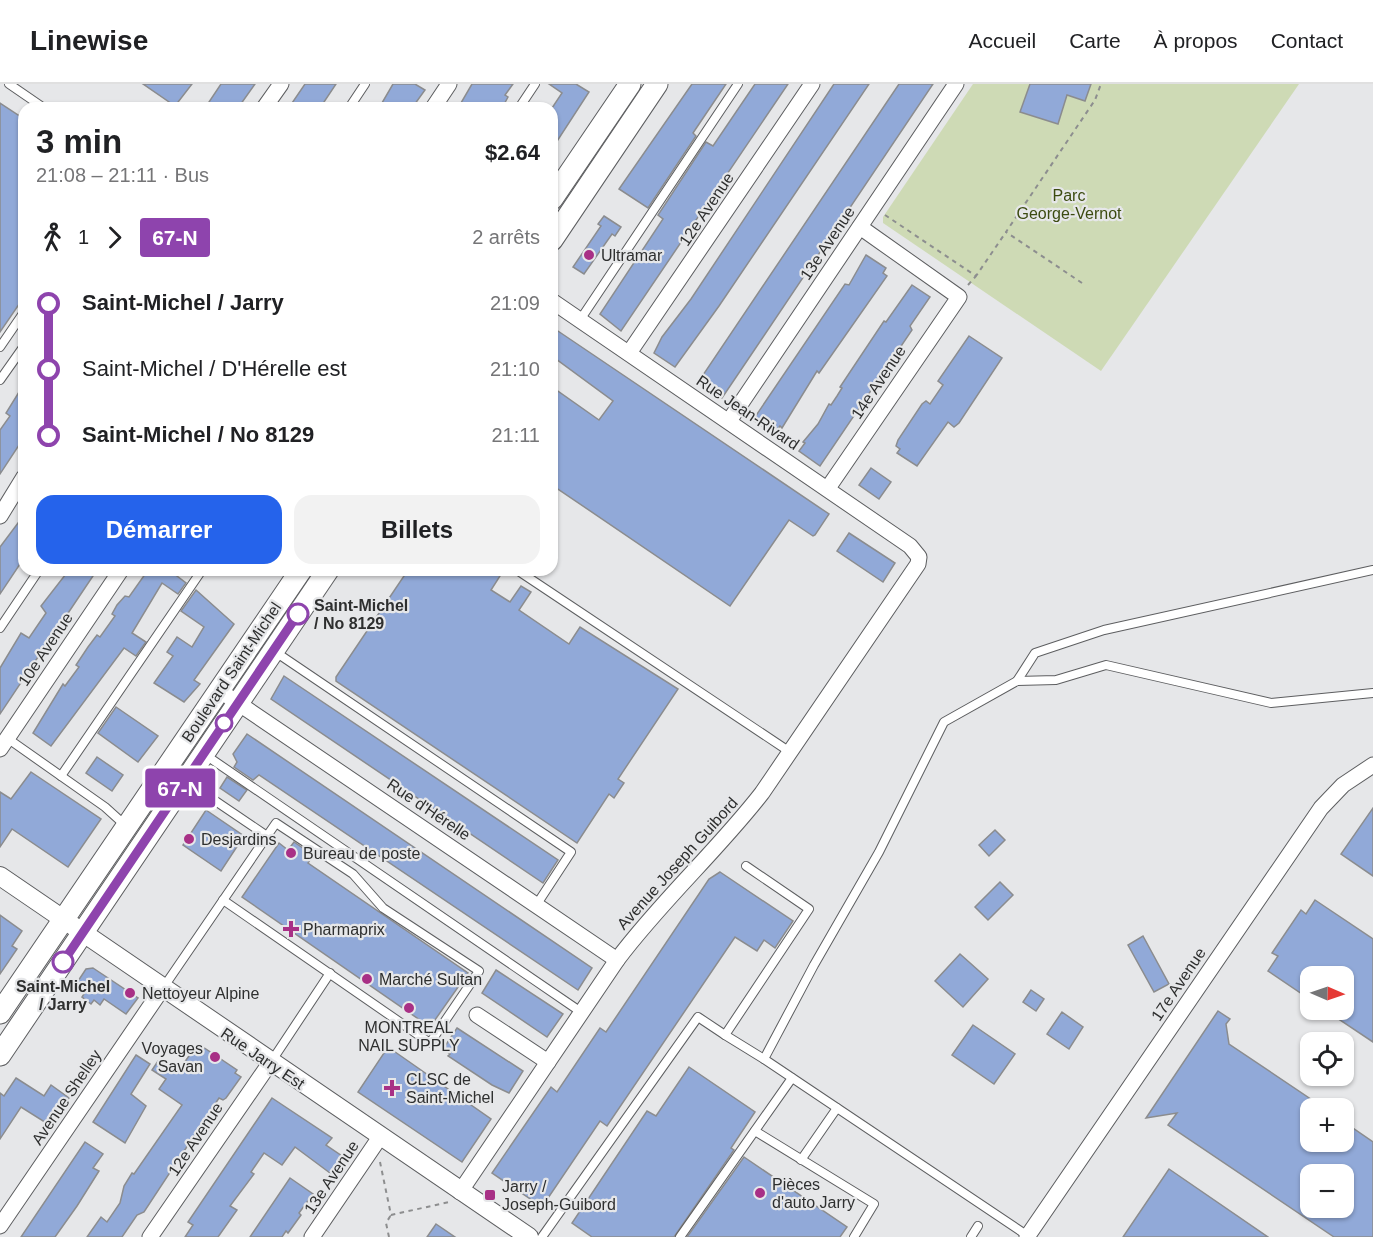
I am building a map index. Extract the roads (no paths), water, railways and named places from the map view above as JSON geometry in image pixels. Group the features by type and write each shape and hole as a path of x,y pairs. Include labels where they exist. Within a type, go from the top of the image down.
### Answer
{"main road":[{"path":"558,190 630,84"},
{"path":"558,231 657,84"},
{"name":"Boulevard Saint-Michel","path":"0,1013 297,576"},
{"name":"Boulevard Saint-Michel","path":"0,1054 324,576"}],"street":[{"path":"268,102 280,84"},
{"path":"437,102 450,84"},
{"name":"12e Avenue","path":"629,353 812,84"},
{"name":"13e Avenue","path":"729,421 956,84"},
{"name":"14e Avenue","path":"828,488 959,297 860,227"},
{"name":"Rue Jean-Rivard","path":"558,305 828,488 910,546 920,557"},
{"path":"0,516 18,487"},
{"name":"Avenue Joseph Guibord","path":"460,1192 617,960 636,935 741,821 791,752 918,564 920,557"},
{"name":"10e Avenue","path":"4,743 117,576"},
{"name":"Rue d'Hérelle","path":"219,690 617,960"},
{"name":"17e Avenue","path":"1027,1236 1321,808 1343,784 1373,765"},
{"name":"Rue Jarry Est","path":"0,876 270,1063 529,1237"},
{"name":"Avenue Shelley","path":"0,1226 162,989"},
{"path":"477,1015 548,1062"},
{"name":"12e Avenue","path":"150,1237 270,1063"},
{"name":"13e Avenue","path":"312,1237 380,1137"}],"lane":[{"path":"9,84 35,102"},
{"path":"353,102 365,84"},
{"path":"523,102 535,84"},
{"path":"580,320 738,84"},
{"path":"0,347 18,321"},
{"path":"0,380 18,354"},
{"path":"764,1059 813,964 879,852 944,723 1017,681 1035,653 1104,630 1373,570"},
{"path":"0,628 35,576"},
{"path":"61,776 198,576"},
{"path":"526,576 791,752"},
{"path":"273,650 572,852 537,904"},
{"path":"1017,681 1056,680 1106,665 1271,703 1373,693"},
{"path":"189,735 203,754 581,1012"},
{"path":"4,743 61,776 105,807 111,815 127,826"},
{"path":"185,780 267,836"},
{"path":"162,989 276,822 353,874 383,908 479,971 430,1043 223,900"},
{"path":"725,1035 809,909 746,866"},
{"path":"270,1063 330,973"},
{"path":"542,1237 698,1017 1027,1236"},
{"path":"680,1237 792,1078"},
{"path":"801,1160 837,1108"},
{"path":"755,1131 874,1204 854,1237"},
{"path":"971,1237 978,1226"}],"place":[{"name":"Ultramar","path":"589,255"},
{"name":"Saint-Michel / No 8129","path":"298,614"},
{"name":"Desjardins","path":"189,839"},
{"name":"Bureau de poste","path":"291,853"},
{"name":"Pharmaprix","path":"291,929"},
{"name":"Saint-Michel / Jarry","path":"63,962"},
{"name":"Marché Sultan","path":"367,979"},
{"name":"Nettoyeur Alpine","path":"130,993"},
{"name":"MONTREAL NAIL SUPPLY","path":"409,1008"},
{"name":"Voyages Savan","path":"215,1057"},
{"name":"CLSC de Saint-Michel","path":"392,1088"},
{"name":"Pièces d'auto Jarry","path":"760,1193"},
{"name":"Jarry / Joseph-Guibord","path":"490,1195"}],"park label":[{"name":"Parc George-Vernot","path":"1069,204"}]}
